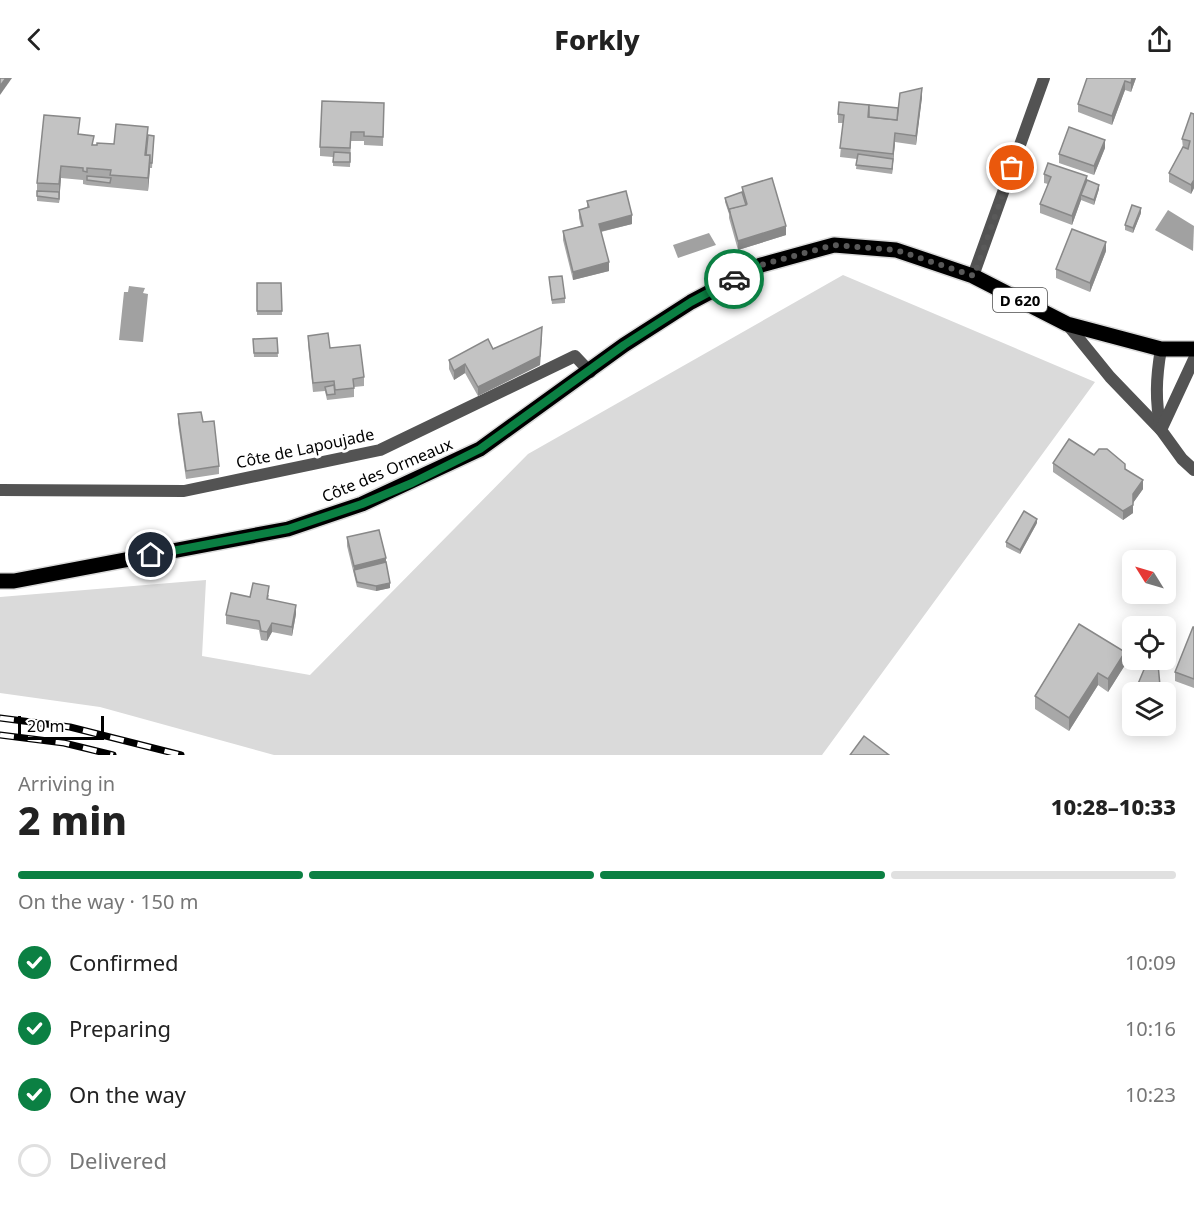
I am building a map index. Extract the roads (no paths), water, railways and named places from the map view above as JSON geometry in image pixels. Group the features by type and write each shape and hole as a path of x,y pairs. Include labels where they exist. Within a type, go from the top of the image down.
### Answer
{"main road":[{"name":"D 620","path":"590,372 624,345 691,302 751,270 834,245 896,250 974,276 1067,324 1161,349 1194,349"},
{"name":"Côte des Ormeaux","path":"0,581 14,581 288,529 362,504 480,449 590,372"}],"street":[{"path":"974,276 1044,78"},
{"path":"1067,324 1110,377 1161,430 1182,459 1194,470"},
{"path":"1161,349 1156,386 1161,430"},
{"name":"Côte de Lapoujade","path":"0,490 184,491 380,450 575,356 590,372"},
{"path":"1161,430 1194,359"}],"railway":[{"path":"0,718 70,727 181,755"},
{"path":"0,735 64,743 113,755"}]}
